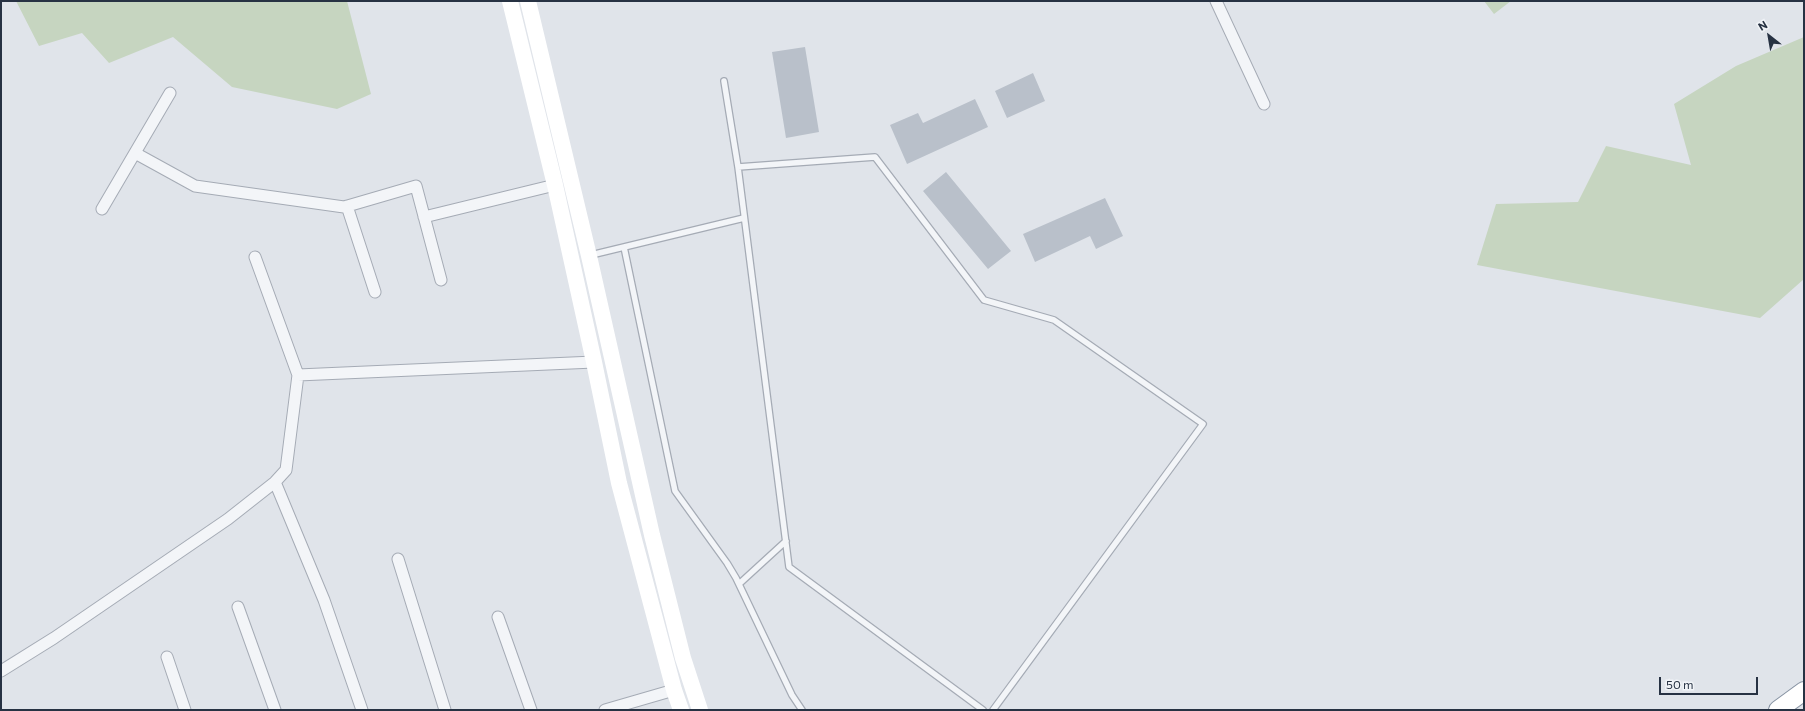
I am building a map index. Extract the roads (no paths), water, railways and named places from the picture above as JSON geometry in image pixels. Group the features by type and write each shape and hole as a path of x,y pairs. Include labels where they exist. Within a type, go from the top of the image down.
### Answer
{"highway":[{"path":"1778,710 1804,691"}],"main road":[{"path":"510,1 554,185 594,362 619,483 674,690 681,710"},
{"path":"528,1 589,256 652,535 683,658 700,710"}],"street":[{"path":"1216,1 1264,104"},
{"path":"102,209 170,93"},
{"path":"135,153 195,186 347,206 416,186 441,280"},
{"path":"424,217 554,185"},
{"path":"347,206 375,292"},
{"path":"1,671 54,638 221,523 275,482 286,470 298,375 256,257"},
{"path":"298,375 594,362"},
{"path":"275,482 324,600 362,710"},
{"path":"398,559 445,710"},
{"path":"238,607 275,710"},
{"path":"498,618 531,710"},
{"path":"167,657 185,710"},
{"path":"605,710 674,690"}],"lane":[{"path":"724,81 738,167 790,567 982,710"},
{"path":"738,167 875,157 984,300 1054,320 1203,424 993,710"},
{"path":"589,256 744,218"},
{"path":"624,247 674,490 727,563 739,584 792,695 802,710"},
{"path":"739,584 786,541"}]}
